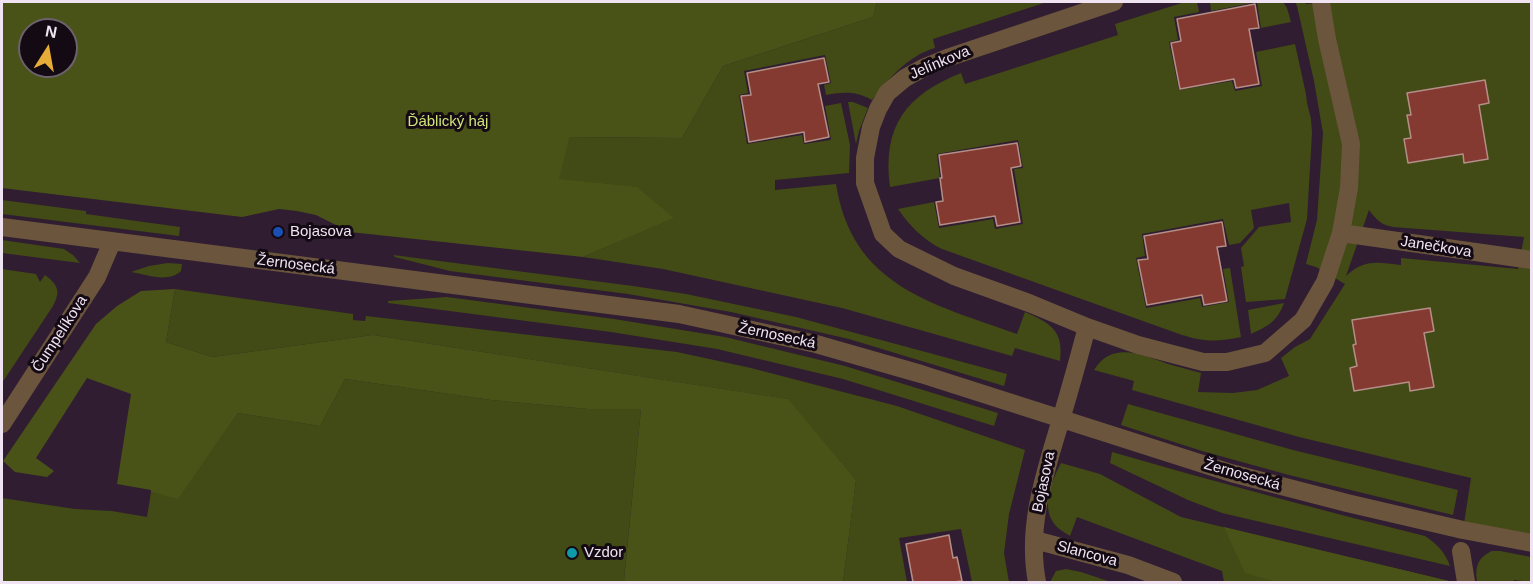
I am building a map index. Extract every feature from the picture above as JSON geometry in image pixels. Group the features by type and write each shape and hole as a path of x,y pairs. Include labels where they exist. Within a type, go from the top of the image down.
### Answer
{"street":[{"name":"Jelínkova","path":"1113,2 925,66 905,78 887,93 878,109 865,158 864,183 883,234 899,249 954,276 1087,327 1138,345 1203,362 1227,362 1265,353 1303,320 1325,282 1341,233 1349,188 1351,144 1327,39 1324,2"},
{"name":"Žernosecká","path":"2,227 679,314 816,344 921,374 1231,473 1463,530 1532,543"},
{"name":"Janečkova","path":"1341,233 1532,260"},
{"name":"Čumpelíkova","path":"2,424 97,277 112,242"},
{"path":"1061,419 1087,327"},
{"name":"Bojasova","path":"1037,582 1034,565 1037,505 1061,419"},
{"name":"Slancova","path":"1035,540 1128,565 1173,582"},
{"path":"1461,550 1466,582"}],"green space":[{"name":"Ďáblický háj","path":"2,2 877,2 873,17 723,66 682,138 570,137 559,179 637,187 674,218 583,257 350,232 316,215 297,211 279,209 242,217 2,188"},
{"path":"877,2 1047,2 933,39 935,48 925,51 908,62 892,76 872,100 849,93 826,95 824,85 831,83 825,55 744,71 748,93 739,95 747,144 802,135 804,144 830,140 825,106 841,103 850,145 849,173 775,180 775,190 836,184 845,219 859,247 878,269 927,301 1017,334 1025,312 1034,316 1048,324 1057,335 1061,350 1060,361 1015,348 1012,356 842,308 663,269 583,257 673,218 558,179 570,137 682,138 723,66 873,17"},
{"path":"1185,2 1197,2 1199,12 1174,17 1178,40 1169,42 1179,90 1232,81 1235,91 1262,86 1256,52 1295,44 1311,119 1307,219 1285,299 1246,302 1241,248 1259,227 1291,222 1289,203 1251,210 1254,228 1240,243 1229,245 1223,219 1142,234 1145,256 1136,258 1146,308 1200,298 1202,307 1229,302 1223,269 1230,268 1241,337 1212,340 1182,335 942,249 912,227 898,209 934,202 939,228 993,219 995,229 1023,224 1014,169 1023,168 1018,140 937,154 940,178 890,187 888,165 890,147 894,130 902,115 926,92 961,73 965,84 1118,35 1115,24"},
{"path":"1210,2 1257,2 1211,11"},
{"path":"1257,2 1283,2 1291,22 1261,28"},
{"path":"1295,2 1306,4 1531,2 1531,543 1463,530 1471,478 1299,437 1132,390 1134,381 1094,370 1110,355 1128,352 1201,373 1198,392 1233,393 1257,390 1289,376 1281,358 1310,339 1345,284 1316,267 1306,264 1317,220 1323,133","holes":["1485,80 1489,103 1479,105 1488,159 1465,163 1463,154 1409,163 1405,140 1411,138 1411,115 1407,93","1369,210 1380,222 1393,227 1524,237 1518,269 1401,258 1401,265 1365,264 1346,276","1430,308 1434,331 1424,333 1434,387 1411,391 1409,382 1354,391 1350,368 1357,366 1352,320"]},
{"path":"848,102 868,108 856,144"},
{"path":"2,200 180,227 179,236 2,214"},
{"path":"2,240 64,249 80,263 2,253"},
{"path":"393,255 686,294 796,317 1007,374 1004,386 849,339 731,312 628,294 450,271"},
{"path":"168,263 182,264 181,271 170,277 131,272 149,266"},
{"path":"2,269 36,274 40,282 45,275 55,285 57,296 53,306 2,383"},
{"path":"175,289 353,314 353,320 365,321 366,316 677,352 751,368 897,406 1025,450 1009,514 1004,553 1009,582 972,582 961,529 899,538 907,582 843,582 856,480 787,399 373,335 212,357 166,342"},
{"path":"175,289 166,342 212,357 373,335 788,399 856,480 843,582 635,582 624,580 641,409 588,409 491,400 345,379 320,426 238,413 178,499 151,492 151,490 117,484 131,394 87,378 36,458 54,471 47,477 15,472 3,461 96,324 117,306 141,291"},
{"path":"447,297 614,319 725,337 845,366 998,413 994,426 843,379 717,349 611,332 388,303 388,301"},
{"path":"1284,303 1271,323 1251,334 1248,310"},
{"path":"345,379 491,400 588,409 641,409 624,579 635,582 2,582 2,498 147,517 151,492 178,498 238,413 320,426"},
{"path":"1128,404 1293,450 1458,490 1453,515 1289,475 1202,451 1121,425"},
{"path":"1112,452 1268,496 1425,536 1440,549 1450,566 1222,513 1188,500 1110,463"},
{"path":"1061,463 1100,474 1181,517 1453,582 1224,582 1222,571 1077,517 1070,536 1052,521 1048,505 1051,487"},
{"path":"1224,527 1453,582 1277,582 1245,573"},
{"path":"1492,551 1531,557 1531,582 1514,580 1513,582 1477,582 1478,564"},
{"path":"1066,569 1111,582 1050,582 1056,571"}],"building":[{"path":"1255,4 1259,28 1249,29 1259,84 1236,88 1234,79 1180,89 1171,43 1181,41 1177,19"},
{"path":"824,58 829,82 818,84 829,137 805,142 804,132 749,142 741,96 751,95 747,73"},
{"path":"1485,80 1489,103 1479,105 1488,159 1464,163 1463,154 1408,163 1404,139 1411,138 1407,115 1411,115 1407,93"},
{"path":"1017,143 1021,166 1011,168 1020,222 997,226 995,216 940,225 936,202 943,201 939,155"},
{"path":"1222,222 1226,246 1217,247 1227,301 1204,305 1202,295 1147,305 1138,260 1148,259 1144,236"},
{"path":"1430,308 1434,331 1424,333 1434,387 1410,391 1409,382 1354,391 1350,368 1357,366 1352,320"},
{"path":"949,535 953,558 957,557 962,581 913,582 906,544"}],"place":[{"name":"Bojasova","path":"278,232"},
{"name":"Vzdor","path":"572,553"}]}
